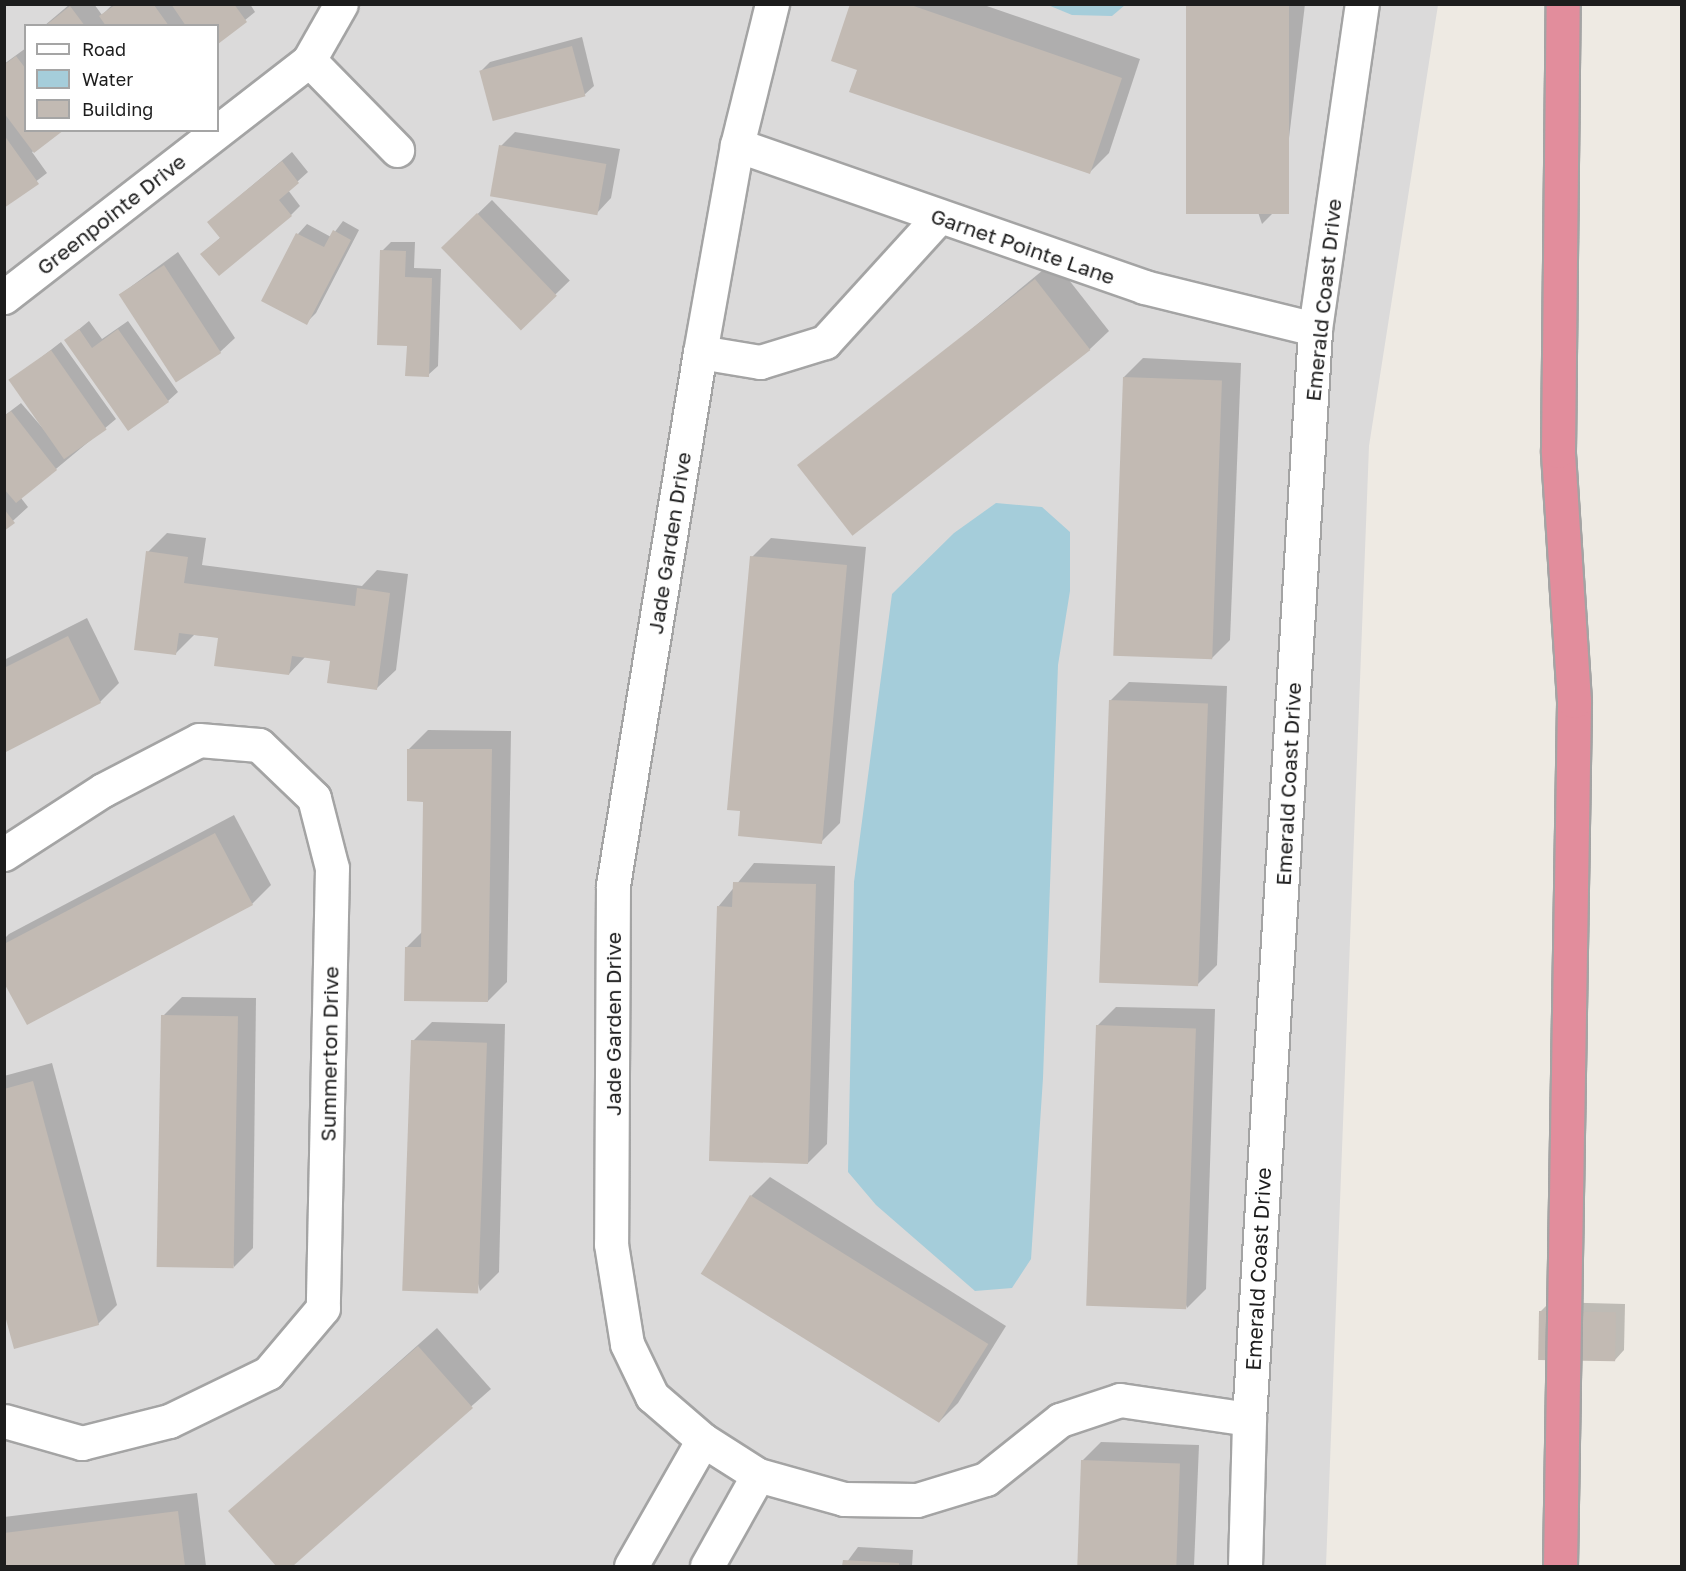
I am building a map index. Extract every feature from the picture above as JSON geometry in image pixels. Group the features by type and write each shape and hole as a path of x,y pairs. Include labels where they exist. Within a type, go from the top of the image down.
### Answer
{"highway":[{"path":"1560,1566 1575,701 1558,451 1563,4"}],"street":[{"name":"Greenpointe Drive","path":"219,130 309,60 340,4"},
{"name":"Jade Garden Drive","path":"772,4 737,145 700,352 614,885 611,1244 627,1344 652,1396 703,1440 758,1475 844,1498 916,1500 986,1479 1060,1420 1120,1400 1249,1419"},
{"name":"Emerald Coast Drive","path":"1245,1566 1249,1419 1315,329 1362,4"},
{"path":"309,60 397,150"},
{"name":"Greenpointe Drive","path":"4,297 216,132"},
{"name":"Garnet Pointe Lane","path":"737,145 938,218 1144,287 1315,329"},
{"path":"700,352 760,362 825,342 938,218"},
{"name":"Summerton Drive","path":"4,854 103,790 199,740 259,745 314,798 333,868 322,1308 268,1373 168,1421 82,1443 4,1421"},
{"path":"631,1566 703,1440"},
{"path":"707,1566 758,1475"}],"shaded area":[{"path":"5,5 1438,5 1369,446 1326,1566 5,1566"}],"water":[{"path":"1125,4 1112,16 1072,15 1048,5"},
{"path":"996,503 1042,507 1070,532 1070,591 1058,665 1043,1078 1031,1259 1012,1288 975,1291 876,1205 848,1172 854,882 892,594 954,533"}],"building":[{"path":"171,4 234,4 247,22 219,43 219,24 185,24"},
{"path":"850,4 908,4 1122,78 1090,174 849,92 857,70 831,61"},
{"path":"1186,4 1289,4 1289,214 1186,214"},
{"path":"115,5 154,5 168,24 105,24 99,16"},
{"path":"70,6 84,24 48,24"},
{"path":"572,46 585,96 493,121 479,71"},
{"path":"16,56 24,66 24,132 61,132 34,153 4,113 4,65"},
{"path":"4,135 39,184 4,208"},
{"path":"499,145 606,164 597,215 490,196"},
{"path":"282,161 299,183 279,200 292,216 219,276 200,254 220,238 207,222"},
{"path":"477,213 557,296 521,330 441,248"},
{"path":"333,230 351,240 307,325 261,301 296,233 324,247"},
{"path":"380,250 406,251 405,277 432,278 429,377 405,376 407,346 377,345"},
{"path":"164,265 221,353 176,382 119,294"},
{"path":"1035,279 1090,350 852,536 797,465"},
{"path":"79,329 92,348 118,329 169,402 128,431 64,340"},
{"path":"51,350 107,429 64,459 8,380"},
{"path":"1123,377 1222,380 1212,659 1113,656"},
{"path":"11,411 57,470 16,503 4,489 4,416"},
{"path":"4,509 15,523 4,531"},
{"path":"146,551 188,557 184,583 355,606 357,588 390,593 377,690 327,683 330,661 292,656 289,675 214,666 218,638 179,633 176,655 134,650"},
{"path":"750,556 847,565 822,844 738,836 740,811 727,810"},
{"path":"68,636 101,703 4,753 4,668"},
{"path":"1109,700 1208,703 1198,986 1099,983"},
{"path":"407,749 492,749 488,1002 404,1001 405,947 421,947 423,802 407,801"},
{"path":"215,833 253,905 27,1025 4,983 4,944"},
{"path":"733,882 816,884 808,1164 709,1161 717,906 732,907"},
{"path":"161,1015 238,1016 234,1268 157,1267"},
{"path":"1096,1025 1196,1028 1186,1309 1086,1306"},
{"path":"411,1040 487,1043 478,1293 402,1291"},
{"path":"33,1081 99,1325 14,1349 4,1312 4,1089"},
{"path":"750,1195 988,1344 939,1423 701,1274"},
{"path":"1539,1311 1616,1312 1615,1361 1538,1360"},
{"path":"418,1346 473,1408 293,1566 276,1566 228,1511"},
{"path":"1081,1460 1180,1463 1176,1566 1077,1566"},
{"path":"178,1511 185,1566 4,1566 4,1533"},
{"path":"843,1560 899,1563 899,1566 842,1566"}]}
